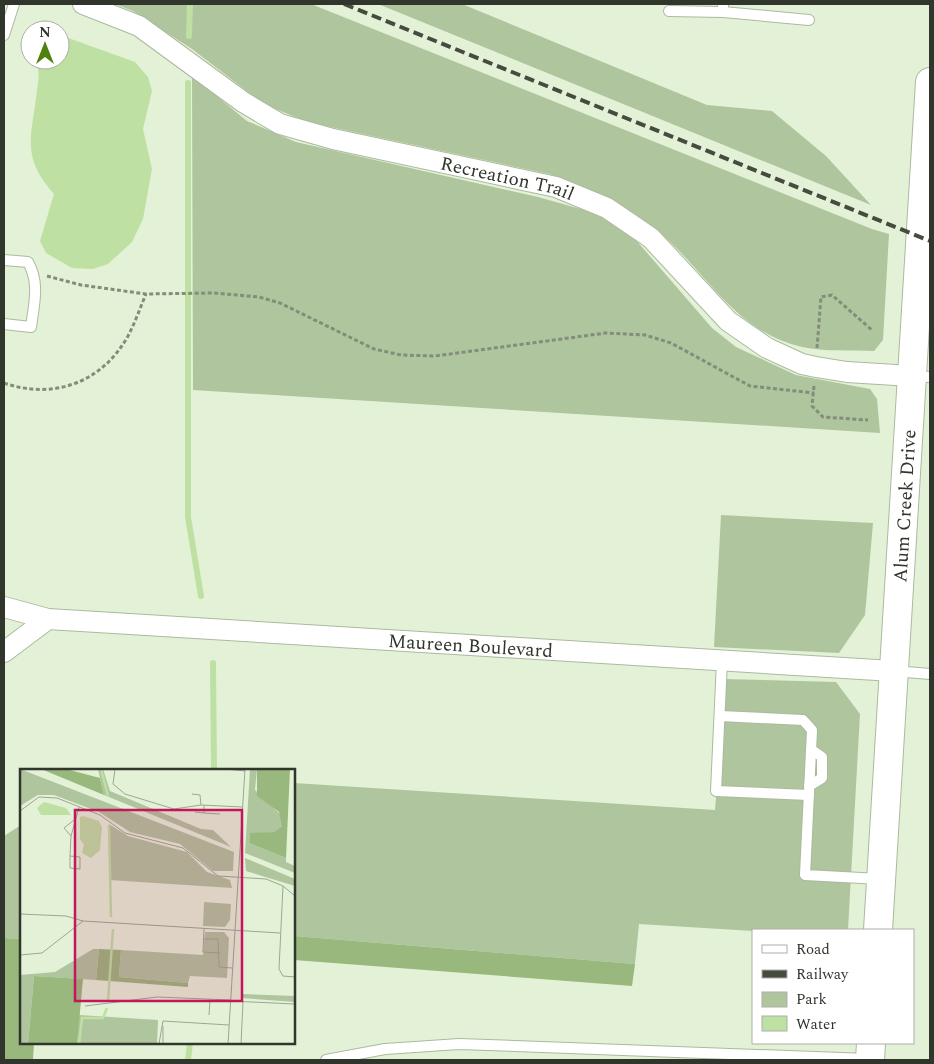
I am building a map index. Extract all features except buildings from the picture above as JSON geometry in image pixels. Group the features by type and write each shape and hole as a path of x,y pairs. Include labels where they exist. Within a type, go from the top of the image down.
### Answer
{"main road":[{"name":"Alum Creek Drive","path":"878,929 893,671 921,377 930,82"}],"street":[{"name":"Recreation Trail","path":"83,4 139,26 243,102 280,124 333,140 556,187 607,208 651,238 728,320 747,336 802,364 847,372 921,377"},
{"name":"Maureen Boulevard","path":"4,607 48,619 893,671"},
{"path":"4,652 48,619"}],"lane":[{"path":"4,35 14,4"},
{"path":"669,11 723,8 809,20"},
{"path":"4,260 28,262 34,273 36,288 31,327 4,324"},
{"path":"722,661 716,791 809,791"},
{"path":"893,671 930,674"},
{"path":"720,716 802,720 812,730 805,875 880,879"},
{"path":"326,1060 385,1049 459,1044 756,1058 870,1054"}],"path":[{"path":"34,273 81,285 146,294 259,297 280,303 374,349 401,355 435,356 606,333 645,335 671,343 750,386 814,393"},
{"path":"4,383 49,390 76,385 105,366 128,337 146,294"}],"green space":[{"path":"115,4 311,4 872,229 889,234 883,340 874,351 810,349 780,340 760,330 743,317 668,240 642,218 612,201 549,174 307,122 264,104 192,49 133,11"},
{"path":"378,4 462,4 707,105 772,111 826,156 871,205"},
{"path":"192,76 247,121 296,142 538,197 595,213 629,232 712,328 736,347 796,375 870,389 877,399 880,433 193,390"},
{"path":"721,515 873,523 865,615 839,653 714,647"},
{"path":"725,679 836,682 860,714 848,929 752,929 752,931 639,924 635,964 295,936 295,783 715,810"},
{"path":"20,826 20,939 4,938 4,836"}],"shaded area":[{"path":"295,936 635,964 632,986 295,960"},
{"path":"4,938 20,939 20,1044 34,1044 33,1060 4,1060"}],"water":[{"path":"70,39 135,62 148,77 152,91 143,129 152,169 143,219 132,242 108,264 93,269 72,268 46,253 40,241 54,194 43,181 32,157 31,133 39,78 38,70 70,70"}],"waterway":[{"path":"189,36 190,4"},
{"path":"188,83 188,517 201,596"},
{"path":"213,663 214,769"},
{"path":"188,1060 190,1044"}],"railway":[{"path":"344,4 930,241"}]}
